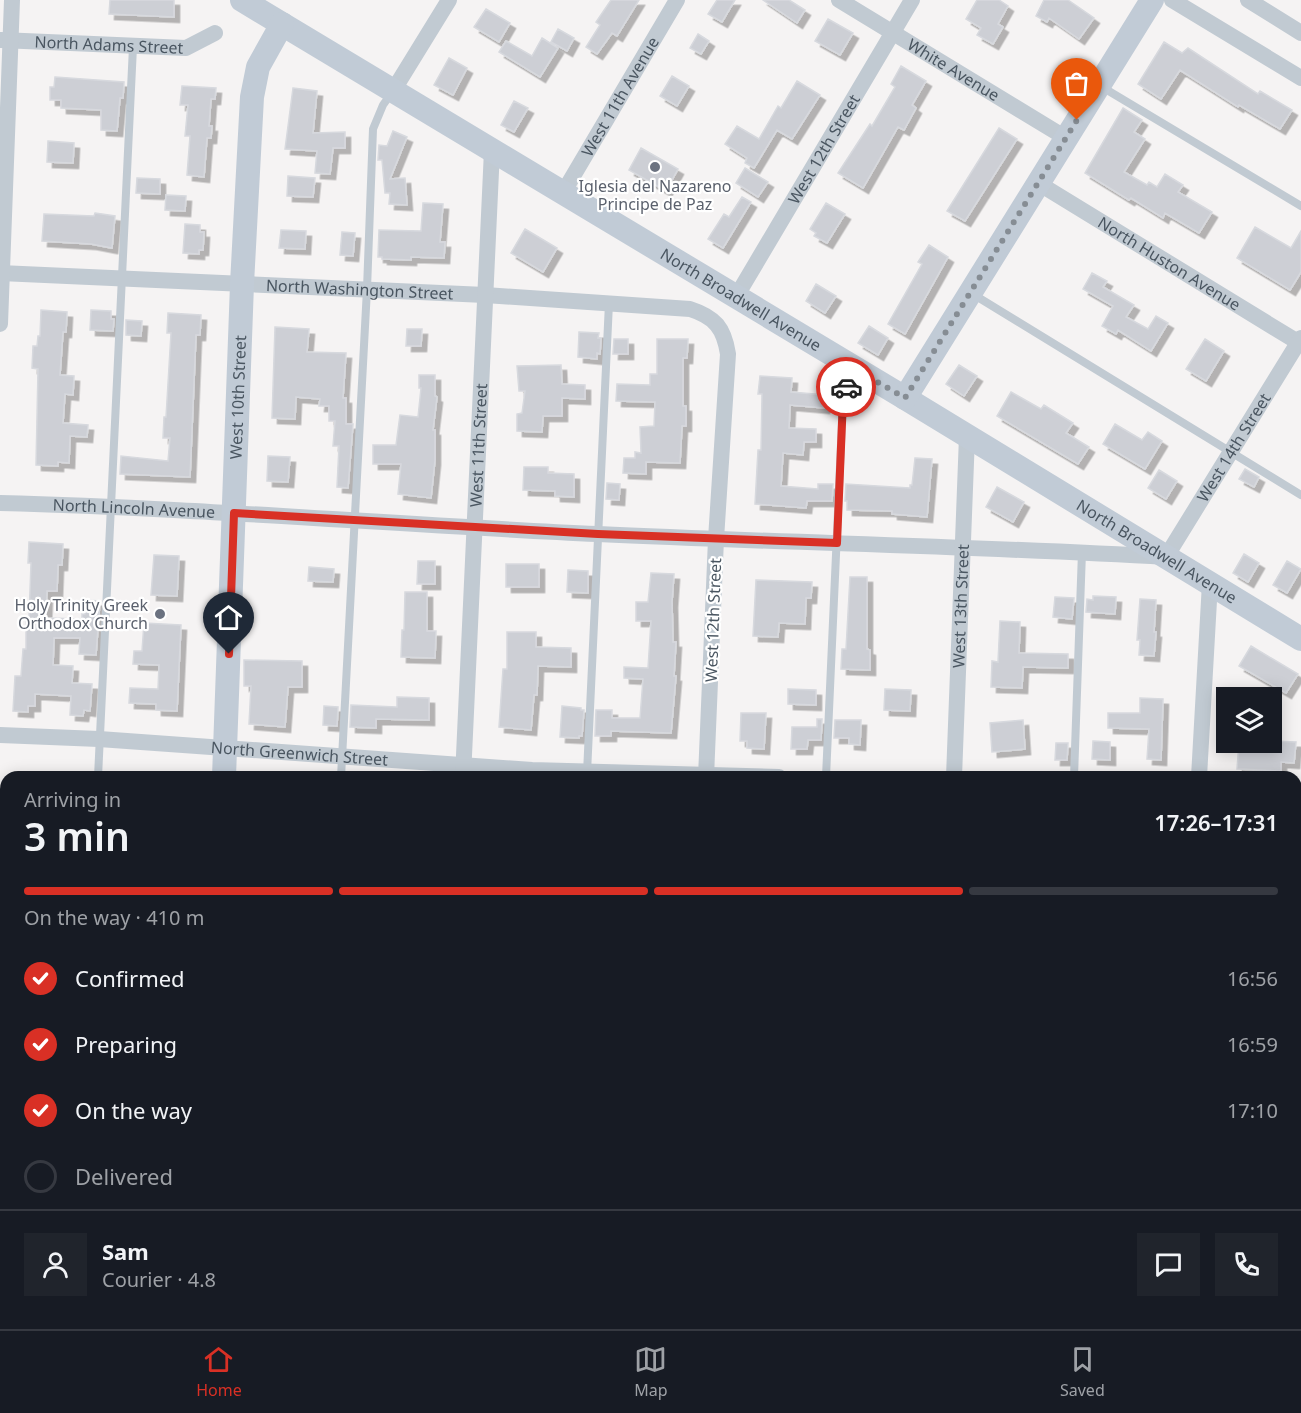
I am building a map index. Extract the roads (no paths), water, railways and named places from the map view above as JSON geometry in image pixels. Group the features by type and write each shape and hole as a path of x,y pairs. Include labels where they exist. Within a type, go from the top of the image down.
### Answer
{"main road":[{"name":"North Broadwell Avenue","path":"242,0 1301,639"},
{"path":"905,398 1152,0"},
{"name":"West 10th Street","path":"224,771 242,284 252,97 262,58 282,24"}],"street":[{"path":"0,324 6,40 12,0"},
{"path":"393,91 449,0"},
{"name":"West 11th Avenue","path":"562,193 676,0"},
{"name":"White Avenue","path":"839,0 1066,138"},
{"name":"West 12th Street","path":"736,297 912,0"},
{"path":"1172,0 1301,78"},
{"path":"1248,0 1301,33"},
{"name":"North Adams Street","path":"6,40 186,48 215,33"},
{"name":"West 11th Street","path":"463,771 492,150"},
{"name":"North Huston Avenue","path":"1038,183 1300,341"},
{"name":"North Washington Street","path":"1,273 367,289 609,303 690,309 702,313 715,322"},
{"name":"West 12th Street","path":"706,771 716,539 728,354 721,327 715,322"},
{"name":"West 14th Street","path":"1166,557 1300,341"},
{"name":"West 13th Street","path":"954,771 967,436"},
{"name":"North Lincoln Avenue","path":"0,503 112,506 598,534 1166,557"},
{"path":"1199,771 1210,584"},
{"name":"North Greenwich Street","path":"0,735 99,739 341,756 463,771"}],"lane":[{"path":"98,771 133,47"},
{"path":"1099,85 1301,206"},
{"path":"341,771 367,289 373,129 383,105 393,91"},
{"path":"970,293 1301,495"},
{"path":"587,771 609,303"},
{"path":"826,771 843,399 850,366"},
{"path":"1074,771 1082,552"}],"place":[{"name":"Iglesia del Nazareno Principe de Paz","path":"655,167"},
{"name":"Holy Trinity Greek Orthodox Church","path":"160,614"}]}
